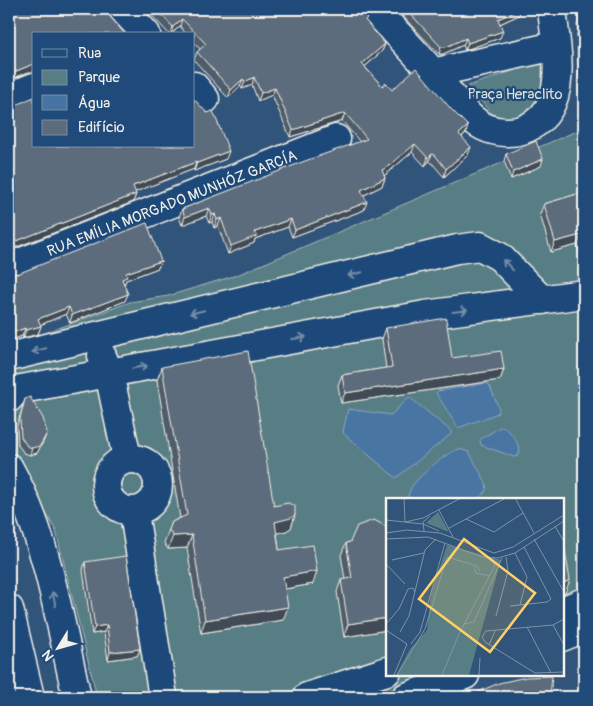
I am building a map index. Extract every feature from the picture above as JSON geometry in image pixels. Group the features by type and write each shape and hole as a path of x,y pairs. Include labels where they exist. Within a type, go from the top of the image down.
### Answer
{"street":[{"path":"123,9 144,32"},
{"path":"374,9 434,73 460,107 479,124 495,130 514,132 532,126 546,114 555,98 557,81 552,9"},
{"path":"434,73 555,46"},
{"path":"9,97 32,88"},
{"name":"RUA EMÍLIA MORGADO MUNHÓZ GARCÍA","path":"9,268 336,140"},
{"path":"9,357 457,249 480,246 500,257 542,300"},
{"path":"9,398 16,390 425,315 584,294"},
{"path":"94,338 109,373 127,458"},
{"path":"127,458 144,461 156,474 158,491 150,506 134,513 118,509 107,497 105,480 112,466 127,458"},
{"path":"9,468 28,507 44,554 77,697"},
{"path":"134,513 163,697"},
{"path":"563,611 584,602"},
{"path":"9,609 30,697"},
{"path":"563,637 584,628"},
{"path":"308,697 386,671"},
{"path":"406,697 461,676"}],"green space":[{"name":"Praça Heraclito","path":"542,61 540,96 532,110 525,114 507,119 497,117 468,86"},
{"path":"584,128 584,615 563,626 563,498 386,498 386,676 452,676 391,697 97,697 56,531 9,443 9,347 25,343 45,333 130,302 168,296 237,275"}],"water":[{"path":"487,383 499,409 498,413 458,428 436,393 438,391"},
{"path":"409,397 451,431 451,434 396,478 343,432 348,409 391,415"},
{"path":"502,426 516,440 520,451 518,456 514,457 481,445 480,440 482,438"},
{"path":"459,449 469,452 487,486 483,495 479,498 408,498 411,488 419,478"}],"building":[{"path":"9,9 109,9 106,12 123,32 32,32 32,65 9,74"},
{"path":"156,9 360,9 368,17 365,20 385,44 362,64 382,86 386,83 392,90 416,68 468,126 459,134 471,147 446,169 435,155 432,154 428,158 415,144 382,170 385,178 361,190 367,202 295,230 291,219 255,232 257,236 231,246 221,218 217,220 215,214 212,215 209,208 185,217 182,209 367,139 345,113 293,130 275,88 261,93 254,77 245,82 243,79 231,90 197,52 206,44 195,32 182,19 173,27"},
{"path":"406,9 521,9 498,19 503,31 468,43 466,38 446,47 441,47"},
{"path":"582,9 584,9 584,99 579,27 581,26"},
{"path":"32,98 32,148 195,148 195,100 207,113 213,111 229,151 133,186 136,194 9,244 9,104 18,104"},
{"path":"536,141 543,159 513,172 506,154"},
{"path":"584,192 584,246 581,235 555,242 544,204"},
{"path":"147,223 161,261 126,273 127,277 122,279 128,294 72,315 69,307 38,319 41,326 26,330 25,328 9,334 9,274 17,274"},
{"path":"446,318 452,358 501,351 504,369 345,393 342,375 392,367 386,328"},
{"path":"248,351 274,506 288,503 295,506 295,515 291,518 275,522 279,550 313,545 317,571 283,577 288,607 205,620 192,535 173,536 169,530 172,522 187,515 162,367"},
{"path":"30,397 43,418 47,433 40,446 32,448 27,446 21,437 20,419 25,399"},
{"path":"374,520 386,526 386,618 348,624 341,580 352,578 346,543 350,542 357,526"},
{"path":"563,545 564,545 570,580 563,584"},
{"path":"126,556 140,649 110,652 107,625 95,627 85,562"},
{"path":"552,676 550,697 480,697 478,692 499,683 526,677"},
{"path":"9,684 12,697 9,697"}]}
